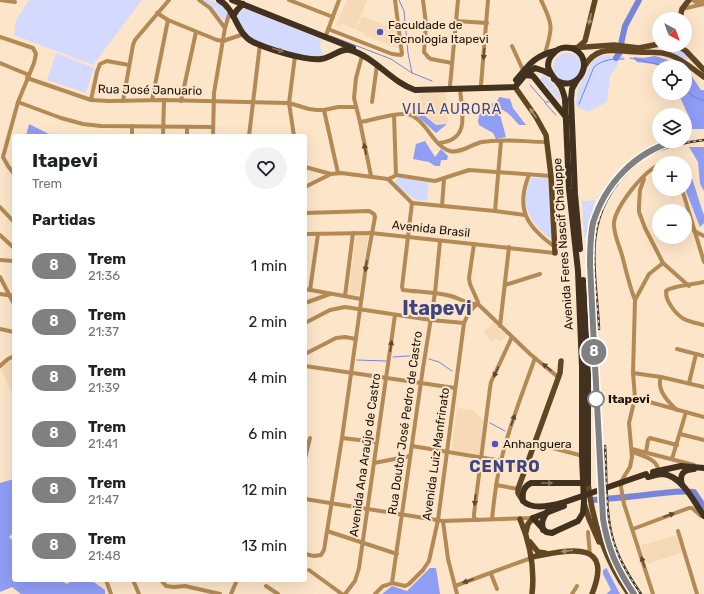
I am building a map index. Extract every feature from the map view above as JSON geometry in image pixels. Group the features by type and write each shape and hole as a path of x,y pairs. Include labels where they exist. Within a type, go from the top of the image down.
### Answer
{"highway":[{"path":"219,0 232,13 244,34 250,40 309,60 328,57 347,50 362,56 405,85 416,90 460,89 514,85 524,72 538,58 561,48 573,48 582,57 584,67 583,72 577,80 567,84 562,83 538,68 524,72"},
{"path":"232,0 354,48 373,58 412,85 514,85"},
{"path":"232,13 243,4"},
{"path":"328,39 336,47 336,49 328,57"},
{"path":"552,76 548,69 548,64 550,58 557,50"},
{"path":"524,72 533,76 566,117"},
{"name":"Avenida Feres Nascif Chaluppe","path":"543,530 552,533 562,530 578,521 583,513 586,483 578,271 569,190 566,117 564,94 552,76"},
{"name":"Avenida Feres Nascif Chaluppe","path":"577,80 572,89 571,103 575,203 582,269 588,356 585,456"},
{"path":"647,476 656,471 675,466 702,468"},
{"path":"682,485 680,476 684,471 702,468"},
{"path":"533,518 563,504 647,476 659,474 668,475 682,485 704,517"},
{"path":"563,504 531,506 523,501 525,486 531,483 586,483"},
{"path":"531,506 534,512 533,518 543,530"},
{"path":"543,530 542,520 547,512"}],"main road":[{"path":"573,48 585,41 595,0"},
{"path":"681,12 682,9 690,0"},
{"path":"573,48 614,45 639,48 652,45"},
{"path":"584,67 591,57 604,51 615,50 652,52"},
{"path":"661,52 679,60"},
{"path":"687,52 704,70"},
{"path":"689,60 690,55"},
{"path":"692,69 704,77"},
{"path":"514,85 541,125 547,142 551,176 555,250"},
{"path":"523,501 518,493 518,489 558,377 561,361"},
{"path":"586,483 592,513 600,535 614,569 629,594"},
{"path":"584,502 598,540 616,580 625,594"},
{"path":"533,518 528,524 527,537 538,552 553,554"},
{"path":"520,519 527,537 531,558 532,594"},
{"path":"531,558 577,550 590,555 595,562 598,572 598,578 592,594"}],"street":[{"path":"0,0 15,2"},
{"path":"123,101 135,40 168,0"},
{"path":"198,0 210,8 225,28"},
{"path":"289,0 333,17"},
{"path":"328,39 328,29 339,0"},
{"path":"328,29 392,54 401,55 395,0"},
{"path":"423,0 426,24 424,52 431,59 452,63"},
{"path":"450,86 458,0"},
{"path":"481,85 488,0"},
{"path":"541,0 549,15 552,29 545,54"},
{"path":"690,0 696,2 704,0"},
{"path":"682,9 704,4"},
{"path":"157,13 168,20 196,32 223,41 244,34"},
{"path":"213,134 213,101 225,28 232,13"},
{"path":"152,100 168,20"},
{"path":"456,21 487,23"},
{"path":"181,101 196,32"},
{"path":"0,37 33,48 36,56 18,102 3,157 12,171"},
{"path":"249,134 260,44"},
{"path":"512,46 524,72"},
{"path":"294,134 289,103 295,56"},
{"path":"362,56 354,98 371,176"},
{"path":"91,100 100,64 107,61 129,65"},
{"path":"0,69 1,63"},
{"name":"Rua José Januario","path":"1,63 28,76 91,100 289,103 309,110 324,110 338,107 356,106"},
{"path":"372,102 377,65"},
{"path":"439,143 454,139 461,130 462,120 460,89"},
{"path":"163,134 164,100"},
{"path":"18,102 61,118 83,124 101,126 214,127"},
{"path":"324,110 338,173"},
{"path":"360,122 406,114 420,122 445,149 453,152 479,142 547,142"},
{"path":"394,115 396,175"},
{"path":"132,126 132,134"},
{"path":"187,127 187,134"},
{"path":"495,211 501,141"},
{"path":"307,168 331,174"},
{"path":"307,186 331,174 338,173 388,179 396,175 428,181 439,181 470,170 551,176"},
{"path":"652,170 636,184 627,196 618,211 614,222 629,284 635,300 633,373 634,398 629,423 632,450 630,467 621,484 624,504 653,594"},
{"path":"528,175 522,196 525,215 535,232 555,250"},
{"path":"645,176 639,197 639,212 645,228 663,263 688,286"},
{"path":"388,179 412,203 525,215"},
{"path":"442,206 444,179"},
{"path":"684,196 704,262"},
{"path":"412,203 402,287 404,290 435,293 453,297 467,303 477,304"},
{"path":"0,207 12,220"},
{"path":"307,213 372,212 375,217 371,233 342,438 324,550 321,555 318,556 307,554"},
{"path":"694,231 704,236"},
{"path":"345,296 353,233"},
{"name":"Avenida Brasil","path":"307,234 371,233 408,236 440,241 555,250"},
{"path":"314,299 309,290 318,234"},
{"path":"0,235 12,246"},
{"name":"Rua Doutor José Pedro de Castro","path":"392,583 435,293 440,241"},
{"path":"474,244 469,278 477,304 535,358 558,377"},
{"path":"500,326 509,247"},
{"path":"0,260 12,261"},
{"path":"635,300 646,278 654,269 663,263"},
{"path":"505,285 540,274"},
{"path":"0,277 12,296"},
{"path":"704,282 671,288 666,291 667,300 680,317 689,322 704,325"},
{"path":"309,290 361,299"},
{"path":"0,294 12,296"},
{"path":"307,302 330,294"},
{"name":"Avenida Luiz Manfrinato","path":"392,583 405,586 409,584 428,564 438,520 464,323 469,312 477,304"},
{"path":"307,322 339,307 351,307 430,320 464,323"},
{"name":"Avenida Ana Araújo de Castro","path":"346,594 358,574 395,315"},
{"path":"0,329 12,332"},
{"path":"307,353 336,338 345,337 356,339"},
{"path":"480,521 474,518 474,514 491,382 512,337"},
{"path":"677,349 704,356"},
{"path":"689,383 696,354"},
{"path":"0,366 12,357"},
{"path":"492,520 496,485 501,461 510,429 535,358"},
{"path":"307,366 350,374 455,388"},
{"path":"633,373 704,387"},
{"path":"662,378 660,386 662,391 668,402 676,410"},
{"path":"634,398 704,417"},
{"path":"672,459 686,412"},
{"path":"680,434 704,440"},
{"path":"307,450 310,438"},
{"path":"342,438 377,442"},
{"path":"646,452 648,440 650,438 676,445"},
{"path":"534,443 585,456"},
{"path":"412,446 526,465"},
{"path":"632,450 646,452 702,468"},
{"path":"632,450 655,462 658,468 656,471"},
{"path":"374,462 410,456"},
{"path":"496,485 518,489"},
{"path":"307,499 443,521 480,521 533,518"},
{"path":"632,529 689,508 692,508 704,517"},
{"path":"443,521 448,558 457,594"},
{"path":"327,531 397,554"},
{"path":"678,531 697,594"},
{"path":"588,532 590,555"},
{"path":"455,586 531,558"},
{"path":"309,570 342,594"},
{"path":"491,574 497,588"},
{"path":"107,582 111,594"},
{"path":"134,582 139,594"},
{"path":"163,582 166,586 185,586 220,594"},
{"path":"231,594 236,582"},
{"path":"375,594 383,586 392,583"},
{"path":"266,586 278,594"},
{"path":"572,594 577,586"}],"shaded area":[{"path":"29,0 142,0 93,65 14,35 16,20"},
{"path":"202,0 213,1 225,9 228,12 225,21 214,9"},
{"path":"347,0 367,0 355,29 342,24 340,26 336,25"},
{"path":"245,8 321,39 320,47 324,56 314,58 283,50 255,40 247,35 236,18 238,13"},
{"name":"Faculdade de Tecnologia Itapevi","path":"362,16 399,31 400,49 364,35 364,33 356,30"},
{"path":"665,52 683,52 688,58 687,60 683,60"},
{"path":"56,53 94,68 86,93 47,80"},
{"path":"567,53 577,57 581,67 577,77 567,81 557,77 553,67 557,57"},
{"path":"604,55 624,56 623,60 618,61 617,66 610,76 607,102 588,112 578,107 576,104 578,88 591,63 598,57"},
{"path":"655,56 668,60 652,60 652,64 637,62 633,57 643,58"},
{"path":"543,75 554,85 561,99 559,100 540,79"},
{"path":"692,76 701,90 704,90 704,129 692,129 692,108 685,108 681,100 692,100"},
{"path":"446,92 448,123 436,124 420,110 419,94"},
{"path":"499,97 510,99 513,108 526,125 519,125 503,110 499,111 506,137 496,139 493,133 479,125 478,121 480,111 498,100"},
{"path":"417,103 419,111 436,125 447,124 436,133 413,112 414,104"},
{"path":"29,124 49,134 26,134"},
{"path":"425,141 435,157 441,149 448,156 447,160 441,160 440,166 435,166 429,162 413,159 416,144"},
{"path":"704,147 704,191 700,184 698,162 690,148"},
{"path":"399,177 429,182 427,201 416,200 396,186 395,181"},
{"path":"532,178 548,178 552,238 544,234 535,224 526,205 526,191"},
{"path":"692,178 704,214 704,223 700,227 688,196 692,196"},
{"path":"595,200 588,236 584,237 582,201"},
{"path":"356,235 368,235 359,295 348,294"},
{"path":"493,323 507,335 501,341 497,339 491,342 484,332"},
{"path":"12,360 12,392 1,370 5,364"},
{"path":"457,408 472,410 484,420 480,454 478,455 452,450"},
{"path":"12,480 12,534 9,537 12,540 12,582 64,582 67,584 70,582 94,582 105,590 105,594 21,594 12,587 0,592 0,483"},
{"path":"677,535 683,552 647,564 641,545"},
{"path":"430,568 436,568 440,594 382,594 392,586 407,591"},
{"path":"607,568 620,594 606,594 611,590 603,574 603,570"}],"waterway":[{"path":"399,0 404,11 408,53 412,73"},
{"path":"621,44 625,26 639,0"},
{"path":"331,36 391,59 412,73 432,81"},
{"path":"616,58 620,52"},
{"path":"630,58 652,63"},
{"path":"579,104 594,67 608,60 624,59"},
{"path":"530,85 545,102 549,102"},
{"path":"692,95 704,101"},
{"path":"545,103 556,115"},
{"path":"393,357 420,357"},
{"path":"429,359 439,362 452,371"},
{"path":"357,360 386,361"},
{"path":"490,423 505,431"},
{"path":"593,500 689,491 694,492 704,507"}],"railway":[{"path":"599,329 594,251 599,218 608,198 620,180 646,156 676,145 704,140"},
{"path":"591,276 593,329"},
{"path":"605,446 607,502 612,536 620,559 641,594"},
{"path":"599,448 601,485"},
{"path":"605,531 611,551 620,570"}],"train":[{"name":"8","path":"634,594 615,562 606,538 603,519 590,246 591,234 598,210 612,184 628,166 641,156 656,148"}],"place":[{"name":"Faculdade de Tecnologia Itapevi","path":"380,32"},
{"name":"Itapevi","path":"596,399"},
{"name":"Anhanguera","path":"495,444"}],"district":[{"name":"VILA AURORA","path":"452,109"},
{"name":"Itapevi","path":"437,308"},
{"name":"CENTRO","path":"505,466"}]}
